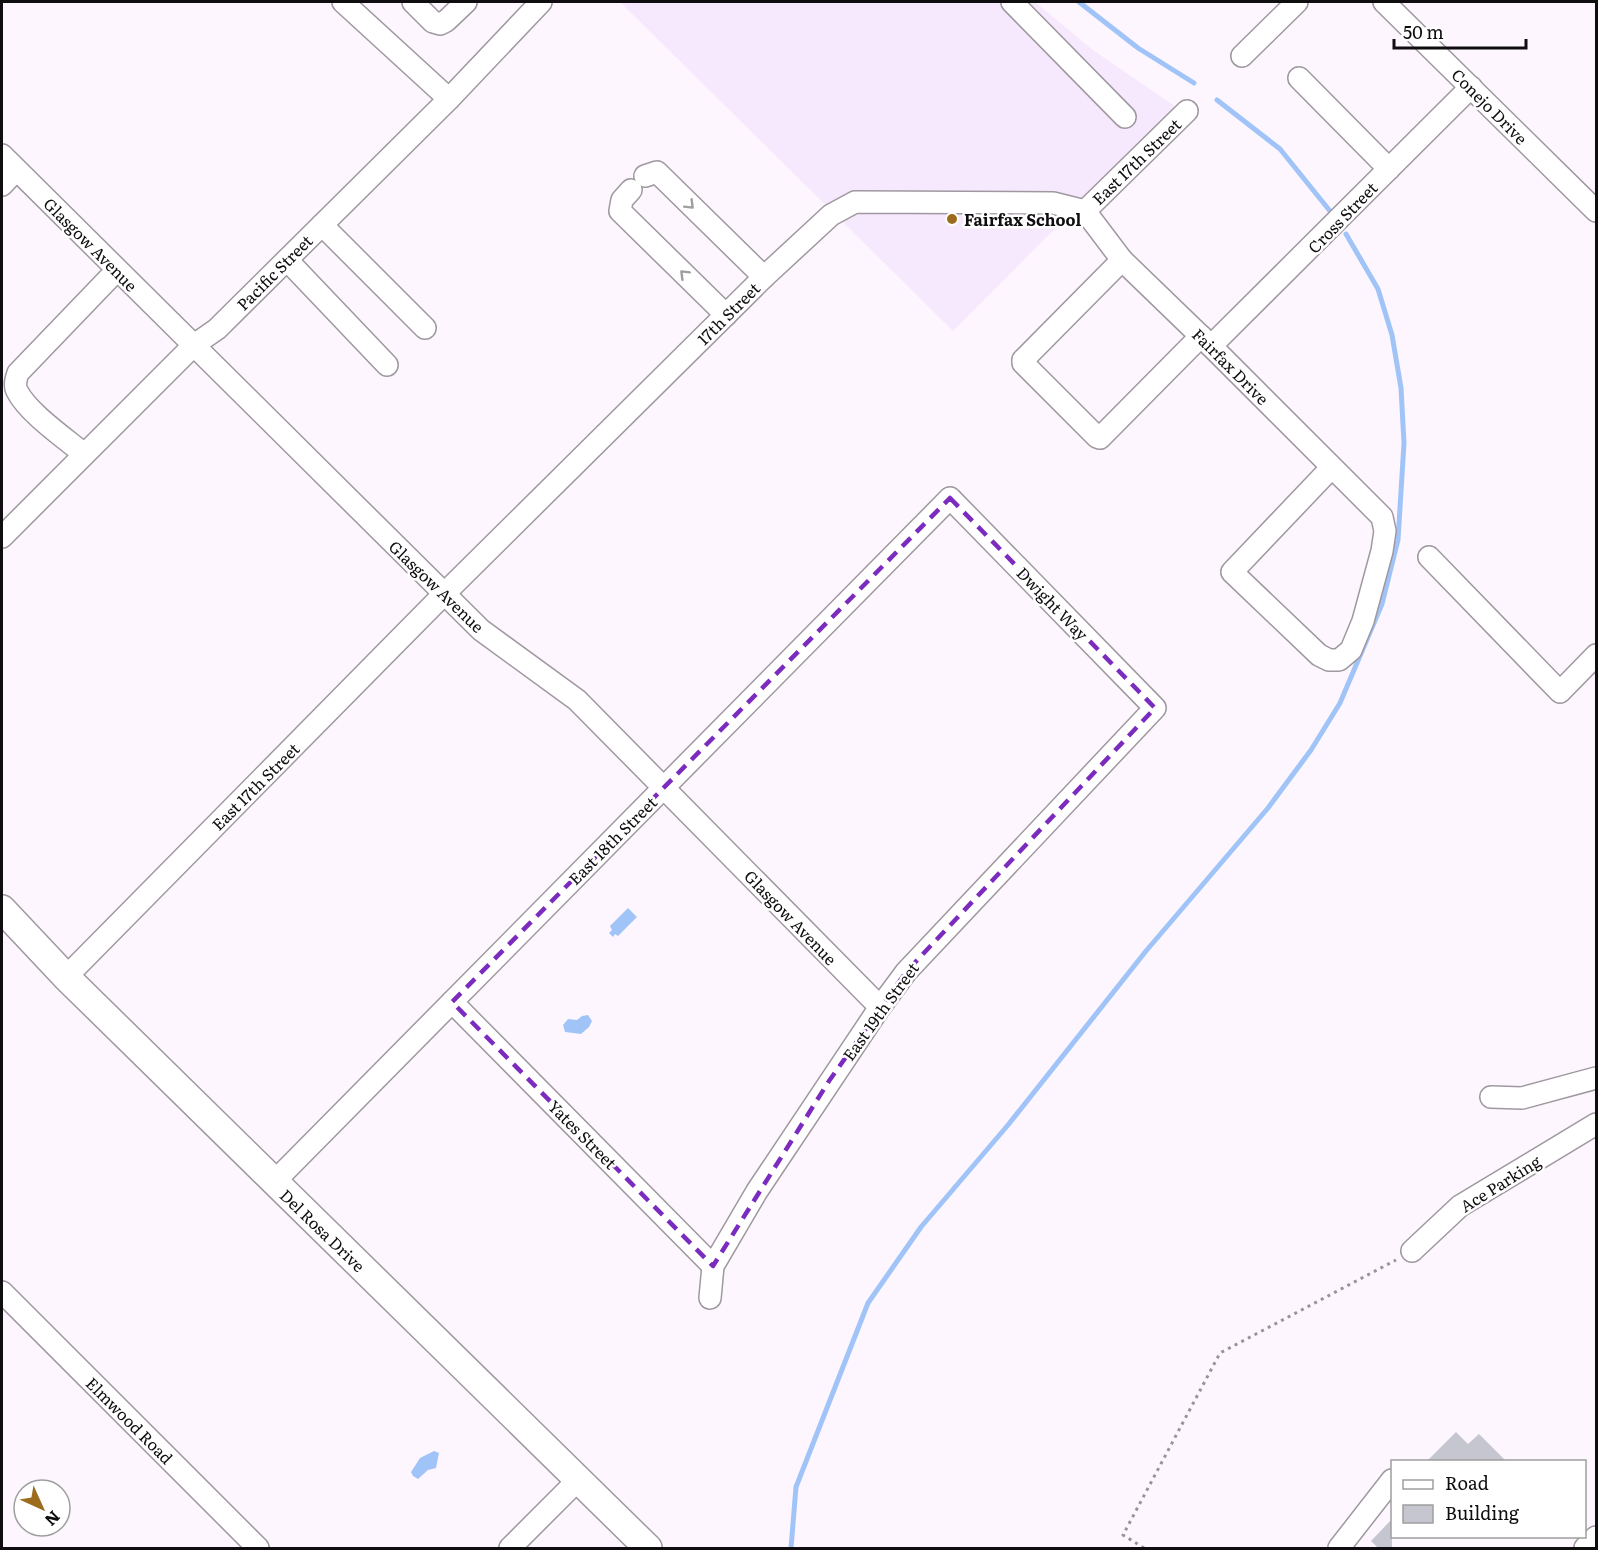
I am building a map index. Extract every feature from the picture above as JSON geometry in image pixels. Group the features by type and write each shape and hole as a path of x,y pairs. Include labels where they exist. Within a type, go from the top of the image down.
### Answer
{"main road":[{"name":"Del Rosa Drive","path":"2,909 66,977 648,1548"}],"street":[{"path":"343,2 449,99"},
{"path":"413,2 433,22 440,24 466,2"},
{"name":"Pacific Street","path":"2,537 194,345 217,329 287,260 449,99 541,2"},
{"path":"1012,2 1125,117"},
{"path":"1242,57 1297,2"},
{"name":"Conejo Drive","path":"1384,2 1596,211"},
{"path":"1299,78 1389,169"},
{"name":"Cross Street","path":"1122,260 1023,360 1023,363 1100,438 1319,240 1471,87"},
{"name":"East 17th Street","path":"1085,211 1187,111"},
{"name":"Glasgow Avenue","path":"6,170 117,270 481,630 577,700 880,1007"},
{"path":"726,315 620,211 622,200 638,183 657,172 765,277"},
{"name":"17th Street","path":"444,594 726,315 831,215 855,202 1053,203 1085,211"},
{"name":"Fairfax Drive","path":"1085,211 1122,260 1206,341 1332,467 1382,517 1385,531 1382,551 1363,621 1351,650 1339,660 1329,660 1319,655 1232,572 1332,467"},
{"path":"322,225 425,328"},
{"path":"287,260 387,364"},
{"path":"84,454 42,420 17,392 15,383 18,373 117,270"},
{"name":"Dwight Way","path":"951,498 1155,708"},
{"name":"East 18th Street","path":"274,1182 951,498"},
{"path":"1429,557 1560,692 1596,655"},
{"name":"East 17th Street","path":"66,977 444,594"},
{"name":"East 19th Street","path":"710,1299 713,1266 757,1191 880,1007 906,972 1155,708"},
{"name":"Yates Street","path":"452,1002 713,1266"},
{"path":"1491,1096 1522,1098 1596,1078"},
{"name":"Ace Parking","path":"1412,1251 1460,1206 1596,1124"},
{"name":"Elmwood Road","path":"2,1292 258,1548"},
{"path":"510,1548 578,1480"},
{"path":"1339,1548 1391,1481"},
{"path":"1585,1548 1596,1538"}],"path":[{"path":"1144,1548 1123,1535 1220,1353 1412,1251"}],"highlighted area":[{"path":"950,498 1155,708 906,972 829,1081 713,1266 452,1002"}],"shaded area":[{"name":"Fairfax School","path":"620,2 1035,2 1093,50 1176,107 953,331"}],"water":[{"path":"628,908 637,917 618,936 615,934 613,937 609,933 612,930 610,926"},
{"path":"588,1015 592,1021 581,1034 565,1032 563,1025 568,1019 577,1020"},
{"path":"434,1451 439,1453 436,1468 428,1470 418,1479 413,1476 411,1472 420,1458"}],"building":[{"path":"1456,1432 1468,1444 1479,1434 1505,1460 1428,1460"},
{"path":"1391,1520 1392,1548 1378,1548 1371,1541"}],"waterway":[{"path":"1079,2 1138,48 1194,83"},
{"path":"1217,100 1280,149 1334,216"},
{"path":"791,1548 796,1487 868,1303 921,1227 1008,1125 1146,951 1268,808 1311,750 1340,703 1382,604 1398,540 1404,443 1401,388 1392,335 1378,289 1346,234"}],"place":[{"name":"Fairfax School","path":"952,219"}]}
